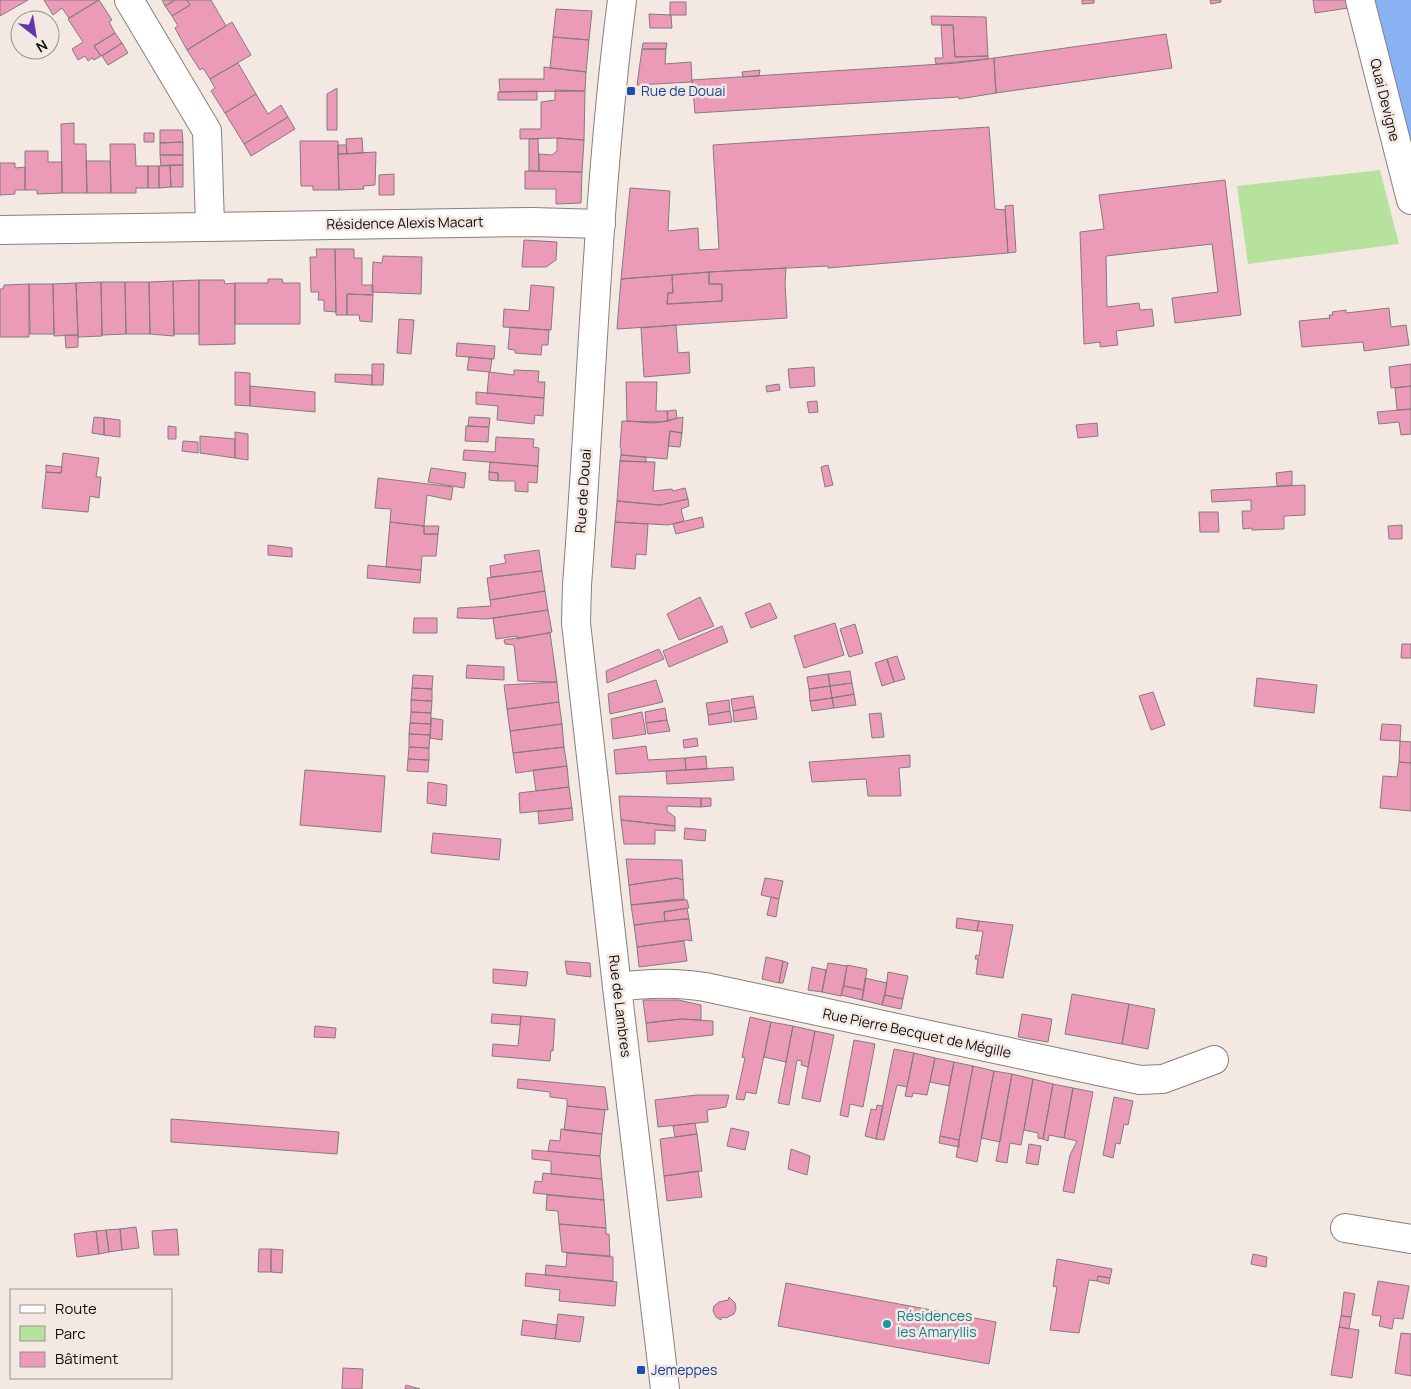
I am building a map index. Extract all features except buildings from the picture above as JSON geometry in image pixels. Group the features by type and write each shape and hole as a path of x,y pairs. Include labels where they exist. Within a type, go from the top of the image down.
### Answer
{"street":[{"path":"129,0 207,131 210,226"},
{"name":"Rue de Douai","path":"576,623 580,531 601,224 616,40 622,0"},
{"name":"Quai Devigne","path":"1360,0 1411,200"},
{"name":"Résidence Alexis Macart","path":"0,230 553,222 601,224"},
{"name":"Rue de Lambres","path":"576,623 617,986 670,1388"},
{"name":"Rue Pierre Becquet de Mégille","path":"617,986 669,983 705,987 1140,1080 1163,1079 1214,1060"},
{"path":"1346,1228 1411,1239"}],"green space":[{"path":"1380,170 1399,244 1248,264 1237,186"}],"water":[{"path":"1375,0 1411,0 1411,143 1387,52"}],"place":[{"name":"Rue de Douai","path":"631,91"},
{"name":"Résidences les Amaryllis","path":"887,1324"},
{"name":"Jemeppes","path":"641,1370"}]}
